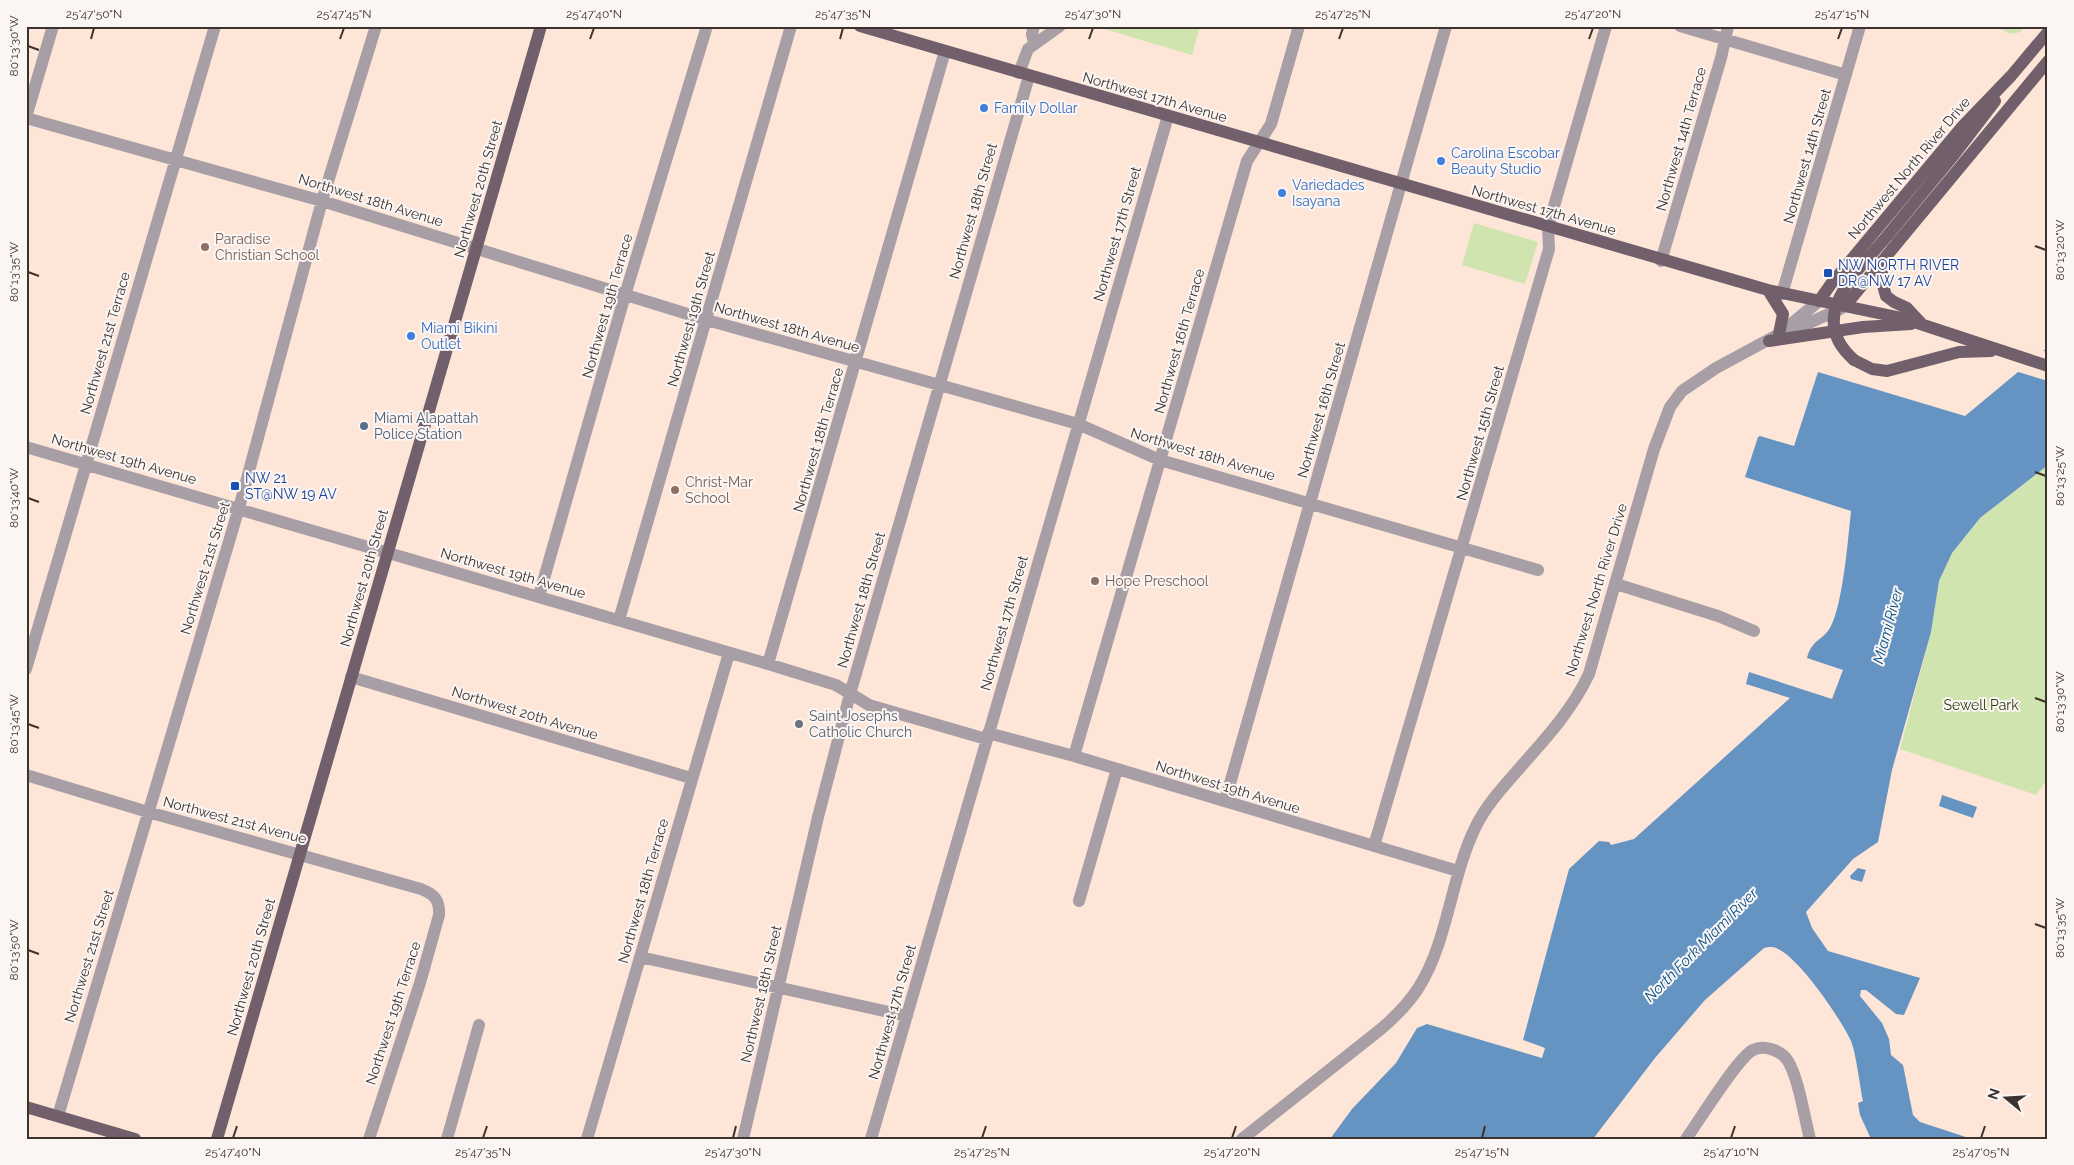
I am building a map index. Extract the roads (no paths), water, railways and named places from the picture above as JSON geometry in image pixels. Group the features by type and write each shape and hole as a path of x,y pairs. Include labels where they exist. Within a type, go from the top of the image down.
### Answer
{"main road":[{"name":"Northwest 20th Street","path":"217,1139 540,26"},
{"name":"Northwest 17th Avenue","path":"867,27 1401,185 1782,294 1921,323 2048,366"},
{"name":"Northwest North River Drive","path":"1819,302 1831,284 1961,128 2011,76 2048,32"},
{"name":"Northwest North River Drive","path":"1845,306 2048,62"},
{"path":"2007,353 1986,350 1959,352 1887,371 1872,369 1854,360 1843,349 1836,334 1834,322 1835,306 1842,292 1981,120 2011,76"},
{"path":"1882,263 1882,282 1886,296 1907,308 1921,323"},
{"path":"1768,290 1783,314 1774,337 1921,323"},
{"path":"26,1107 135,1139"}],"street":[{"path":"26,117 52,26"},
{"name":"Northwest 21st Terrace","path":"26,669 174,159 215,26"},
{"name":"Northwest 21st Street","path":"58,1116 239,508 322,201 376,26"},
{"name":"Northwest 19th Terrace","path":"539,596 625,294 707,26"},
{"name":"Northwest 19th Street","path":"619,620 791,26"},
{"path":"1034,26 1032,34 1034,43 1060,26"},
{"name":"Northwest 16th Terrace","path":"1074,756 1246,161 1271,124 1299,26"},
{"name":"Northwest 16th Street","path":"1225,801 1446,26"},
{"name":"Northwest 15th Street","path":"1374,846 1549,249 1548,227 1606,26"},
{"path":"1680,26 1846,75"},
{"name":"Northwest 14th Terrace","path":"1661,260 1728,26"},
{"name":"Northwest 14th Street","path":"1782,294 1860,26"},
{"name":"Northwest 18th Street","path":"742,1139 818,817 850,694 1024,74 1025,54 1034,43"},
{"name":"Northwest 18th Terrace","path":"768,664 945,51"},
{"name":"Northwest 17th Street","path":"871,1139 1168,116"},
{"name":"Northwest 18th Avenue","path":"26,117 322,201 707,320 1078,424 1130,449 1160,460 1538,570"},
{"name":"Northwest North River Drive","path":"1774,337 1819,302"},
{"name":"Northwest North River Drive","path":"1242,1139 1372,1038 1407,1003 1419,986 1429,967 1458,872 1476,826 1490,803 1561,720 1578,696 1589,674 1654,450 1666,415 1675,398 1716,368 1774,337 1806,326 1845,306"},
{"name":"Northwest 19th Avenue","path":"26,447 86,462 768,664 836,685 869,705 987,736 1074,756 1458,872"},
{"path":"1616,584 1718,616 1754,631"},
{"name":"Northwest 18th Terrace","path":"587,1139 729,653"},
{"name":"Northwest 20th Avenue","path":"351,677 691,778"},
{"path":"1079,901 1117,769"},
{"name":"Northwest 21st Avenue","path":"26,775 148,812 421,889 435,896"},
{"name":"Northwest 19th Terrace","path":"369,1139 420,983 439,915 440,908 435,896"},
{"path":"640,957 907,1016"},
{"path":"446,1139 480,1025"},
{"path":"1686,1139 1741,1061 1753,1050 1766,1049 1779,1052 1788,1062 1810,1139"}],"water":[{"path":"2048,347 2048,465 1980,518 1952,553 1939,581 1931,632 1892,770 1878,842 1853,859 1806,912 1812,928 1828,951 1920,978 1904,1015 1896,1014 1866,990 1861,990 1860,996 1882,1023 1889,1039 1891,1055 1903,1065 1913,1115 1920,1122 1972,1139 1871,1139 1860,1115 1858,1103 1863,1101 1855,1053 1846,1031 1819,991 1797,964 1787,955 1771,947 1764,948 1705,1000 1655,1058 1593,1139 1330,1139 1352,1109 1396,1063 1417,1028 1427,1024 1542,1058 1545,1048 1523,1040 1569,869 1599,841 1609,842 1611,845 1634,839 1790,698 1746,684 1749,672 1832,699 1843,670 1807,658 1814,644 1827,632 1835,618 1844,571 1851,511 1745,477 1758,437 1794,446 1818,372 1965,416"},
{"path":"1942,795 1977,807 1973,818 1939,806"},
{"path":"1858,868 1866,870 1862,882 1851,879 1850,876"}],"place":[{"name":"Family Dollar","path":"984,108"},
{"name":"Carolina Escobar Beauty Studio","path":"1441,161"},
{"name":"Variedades Isayana","path":"1282,193"},
{"name":"Paradise Christian School","path":"205,247"},
{"name":"NW NORTH RIVER DR@NW 17 AV","path":"1828,273"},
{"name":"Miami Bikini Outlet","path":"411,336"},
{"name":"Miami Alapattah Police Station","path":"364,426"},
{"name":"NW 21 ST@NW 19 AV","path":"235,486"},
{"name":"Christ-Mar School","path":"675,490"},
{"name":"Hope Preschool","path":"1095,581"},
{"name":"Saint Josephs Catholic Church","path":"799,724"}],"water label":[{"name":"Miami River","path":"1888,626"},
{"name":"North Fork Miami River","path":"1701,945"}],"park label":[{"name":"Sewell Park","path":"1981,705"}]}
